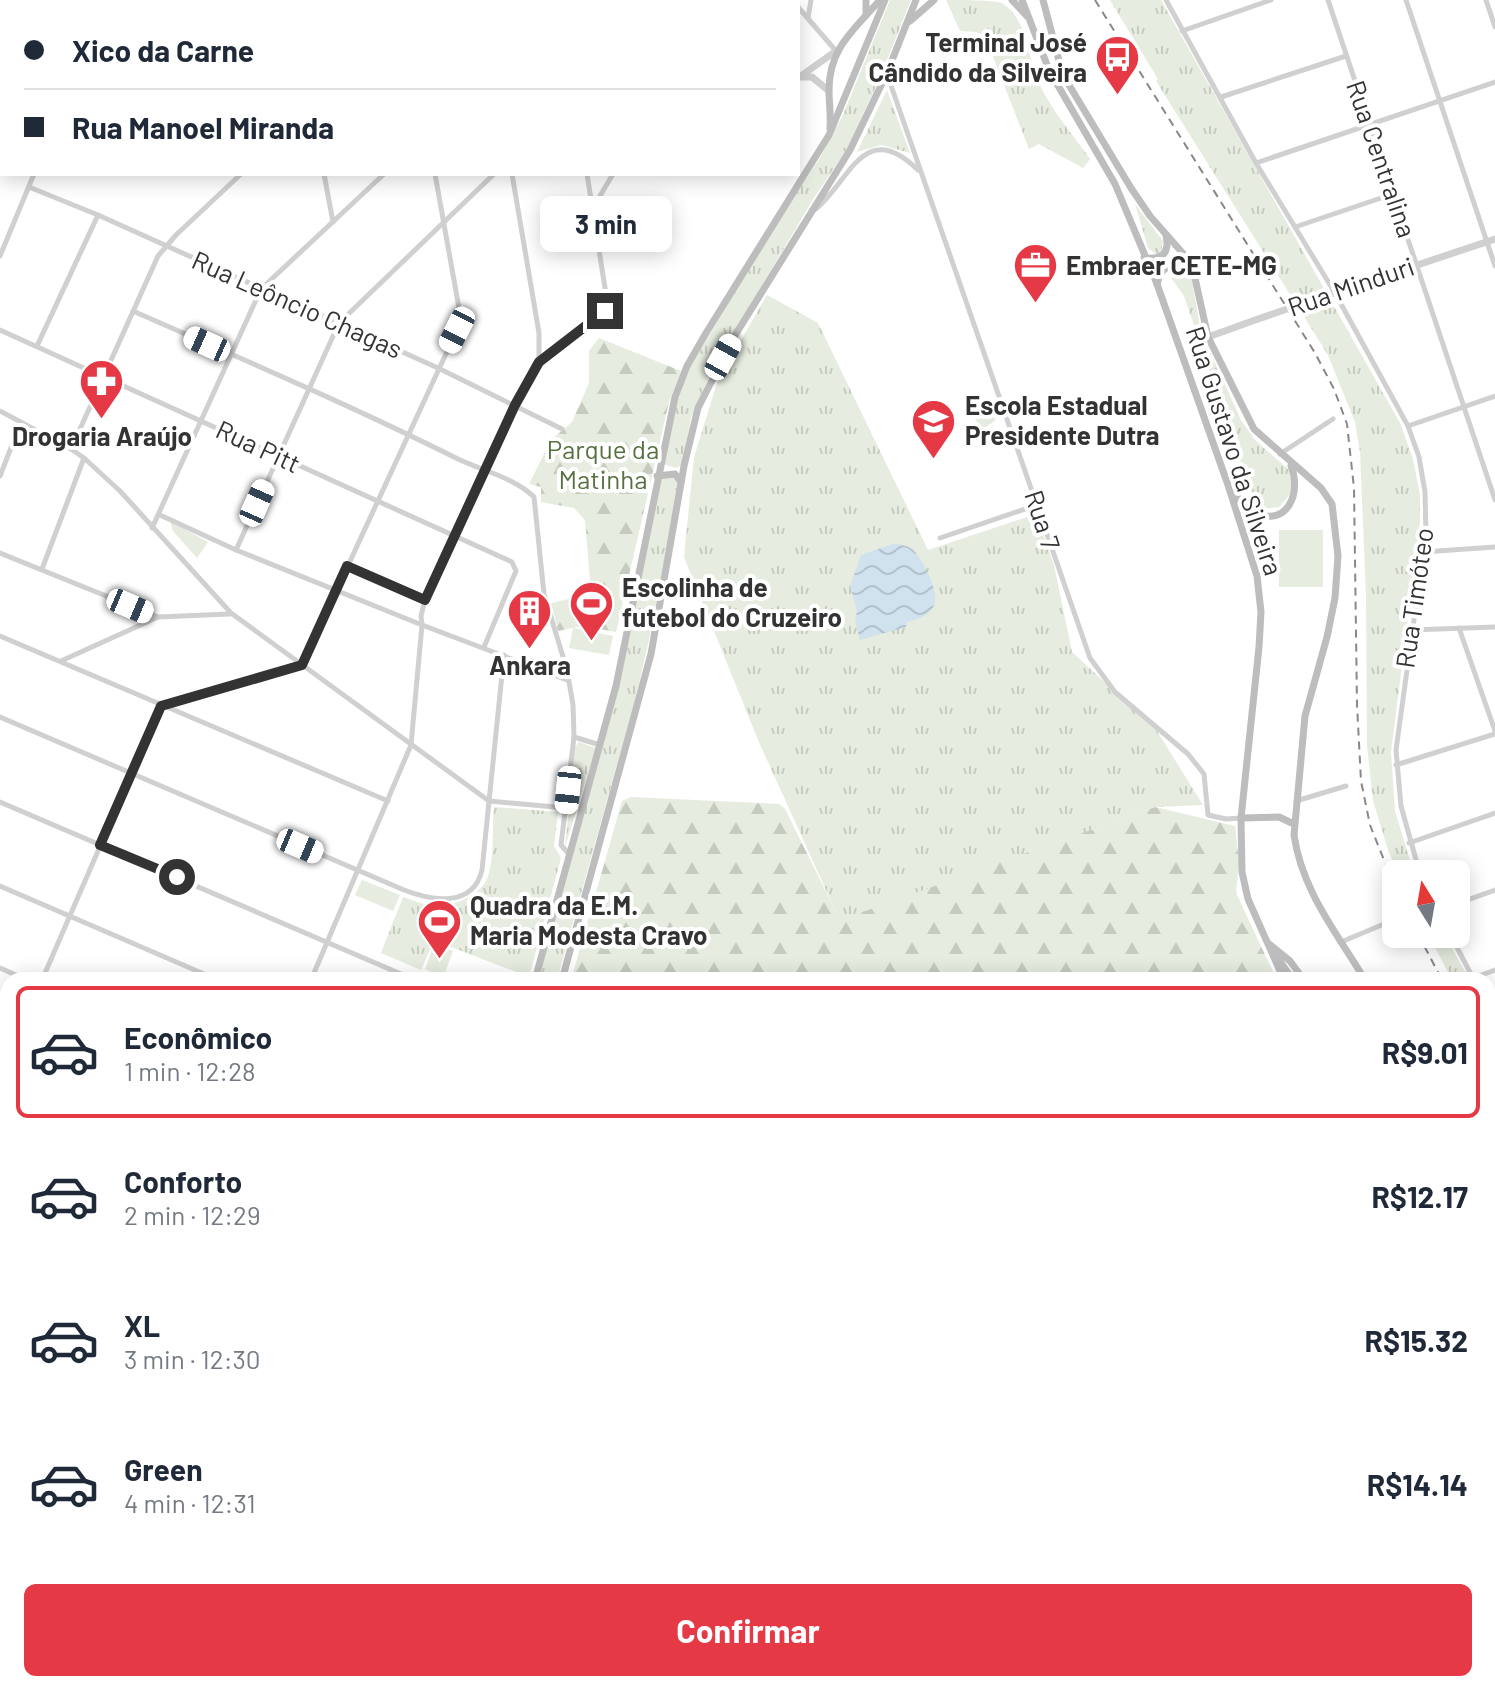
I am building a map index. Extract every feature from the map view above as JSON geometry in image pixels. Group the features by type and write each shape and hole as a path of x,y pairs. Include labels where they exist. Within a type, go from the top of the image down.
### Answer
{"main road":[{"path":"866,0 866,17"},
{"path":"829,135 831,66 836,51 883,0"},
{"path":"537,972 616,686 671,410 687,366 829,135 883,0"},
{"path":"564,972 651,654 684,466 698,408 711,377 734,337 850,150 887,73 916,0"},
{"path":"906,25 934,0"},
{"path":"1012,0 1032,22"},
{"name":"Rua Gustavo da Silveira","path":"1022,0 1049,70 1115,184 1157,284 1257,576 1261,612 1241,833 1245,886 1280,972"},
{"path":"1043,0 1062,72 1069,85 1131,188 1182,250 1193,269 1208,337 1254,429 1321,488 1332,504 1338,556 1335,598 1305,716 1294,835 1301,869 1316,902 1360,972"},
{"path":"1144,258 1163,256 1168,249 1166,234"},
{"path":"1157,284 1168,264 1180,262 1193,269"},
{"path":"660,461 667,469 678,470 684,466"},
{"path":"1228,485 1254,512 1277,513 1295,496 1293,470 1289,461"},
{"path":"657,476 675,474 681,482"},
{"path":"1241,818 1279,817 1294,824"},
{"path":"1267,942 1298,972"},
{"name":"Rua Gustavo da Silveira","path":"1267,942 1288,972"}],"street":[{"path":"808,19 811,0"},
{"name":"Rua Timóteo","path":"1166,0 1408,426 1423,474 1427,512 1397,734 1396,765 1401,806 1415,860"},
{"path":"1182,31 1251,3 1271,0"},
{"name":"Rua Centralina","path":"1328,0 1495,500"},
{"path":"1406,0 1439,101 1491,240 1495,266"},
{"path":"1486,0 1495,27"},
{"path":"800,9 836,51 800,77"},
{"path":"1221,97 1346,56"},
{"name":"Rua 7","path":"887,73 1090,658 1115,692 1188,754 1204,774 1208,815 1226,819 1241,833"},
{"path":"800,78 812,77 829,91"},
{"path":"1256,163 1495,82"},
{"path":"815,209 826,201 855,160 863,155 881,151 903,157 914,153"},
{"name":"Rua 7","path":"903,157 920,172"},
{"path":"0,256 33,176"},
{"path":"71,449 166,246 239,176"},
{"path":"324,176 333,222"},
{"path":"152,528 261,289 382,176"},
{"path":"302,665 457,330 459,319 435,176"},
{"path":"236,550 339,323 492,176"},
{"path":"512,176 539,333 539,362"},
{"path":"314,972 411,745 421,616 425,600 515,405 539,362 577,335 608,307 587,176"},
{"path":"593,207 612,176"},
{"name":"Rua Leôncio Chagas","path":"29,187 339,323 562,429"},
{"path":"1295,227 1393,194"},
{"path":"37,346 98,215"},
{"name":"Rua Minduri","path":"1208,337 1491,240"},
{"path":"133,311 485,472 521,485 534,497 544,594 572,694 574,737 561,845 568,853"},
{"name":"Rua Pitt","path":"0,330 516,566 484,647"},
{"path":"1408,426 1495,396"},
{"path":"0,411 84,458 120,491 231,613 489,801 566,808"},
{"path":"1279,454 1333,419"},
{"path":"0,476 21,422"},
{"path":"42,569 84,458"},
{"path":"940,538 1037,505"},
{"path":"160,515 236,550 567,680"},
{"path":"1423,552 1495,547"},
{"path":"0,553 158,617"},
{"path":"347,566 425,600"},
{"path":"60,661 158,617 231,613"},
{"path":"1411,630 1495,627"},
{"path":"1396,765 1495,732 1459,628"},
{"path":"0,636 388,801"},
{"path":"0,717 357,870 435,900 462,895 480,880 504,655"},
{"path":"45,972 161,706 302,665"},
{"path":"574,737 600,745"},
{"path":"1295,802 1346,786"},
{"path":"0,802 396,972"},
{"path":"1409,843 1495,813"},
{"path":"1226,819 1241,818"},
{"path":"0,886 200,972"},
{"path":"1470,899 1495,890"},
{"path":"1341,942 1382,925"},
{"path":"1457,948 1470,972"}],"green space":[{"path":"890,0 911,0 879,80 846,150 713,367 691,418 682,465 676,468 666,465 662,461 674,407 690,367 842,117"},
{"path":"946,0 1002,3 1016,16 1044,93 1090,159 1083,168 1039,144 1029,149 985,36 960,31"},
{"path":"1110,0 1161,0 1400,423 1413,459 1420,495 1420,522 1391,752 1395,811 1410,860 1392,860 1373,801 1367,746 1366,595 1360,452 1355,422 1328,355 1156,81 1158,79"},
{"path":"887,90 910,153 881,145 857,152"},
{"path":"1135,204 1163,241 1161,253 1156,254 1148,248"},
{"path":"1176,267 1187,267 1191,275 1201,332 1241,420 1255,440 1288,469 1293,481 1292,492 1279,507 1262,509 1255,503 1184,296 1172,279 1172,271"},
{"path":"767,295 818,323 928,550 1036,514 1054,565 1072,652 1157,731 1203,805 1155,807 840,921 758,740 684,557 694,457 718,380"},
{"name":"Parque da Matinha","path":"599,338 681,371 669,402 616,632 583,626 558,631 551,603 586,595 590,581 585,520 574,508 541,502 541,487 529,484 551,440 572,422 589,383 589,351"},
{"path":"978,397 996,420 983,429 965,407"},
{"path":"675,476 679,482 635,700 559,972 539,972 616,699 659,478"},
{"path":"170,521 208,542 197,558 173,531"},
{"path":"1279,530 1323,530 1323,587 1279,587"},
{"name":"Escolinha de futebol do Cruzeiro","path":"573,628 613,636 609,655 569,648"},
{"path":"579,742 596,748 565,847 575,747"},
{"path":"631,797 779,804 785,809 840,920 1155,807 1235,826 1239,861 1236,893 1273,972 573,972 622,801"},
{"path":"494,807 558,812 554,846 561,858 530,972 516,972 436,941 421,970 381,953 403,897 440,906 469,897 485,883 492,857"},
{"path":"362,880 400,895 393,911 355,895"},
{"name":"Quadra da E.M. Maria Modesta Cravo","path":"434,944 453,951 445,972 425,969"},
{"path":"1435,948 1452,948 1465,972 1448,972"}],"water":[{"path":"893,544 910,548 920,559 935,593 934,606 922,617 907,622 906,627 860,640 850,586 861,555"}],"railway":[{"path":"1095,0 1315,353 1334,389 1347,424 1354,488 1361,781 1370,825 1384,860"},
{"path":"1425,948 1438,972"}],"place":[{"name":"Terminal José Cândido da Silveira","path":"1118,97"},
{"name":"Embraer CETE-MG","path":"1035,305"},
{"name":"Drogaria Araújo","path":"102,421"},
{"name":"Escola Estadual Presidente Dutra","path":"934,460"},
{"name":"Escolinha de futebol do Cruzeiro","path":"591,642"},
{"name":"Ankara","path":"530,650"},
{"name":"Quadra da E.M. Maria Modesta Cravo","path":"439,960"}],"route":[{"path":"177,877 100,845 161,706 302,665 347,566 425,600 515,405 539,362 605,311"}]}
